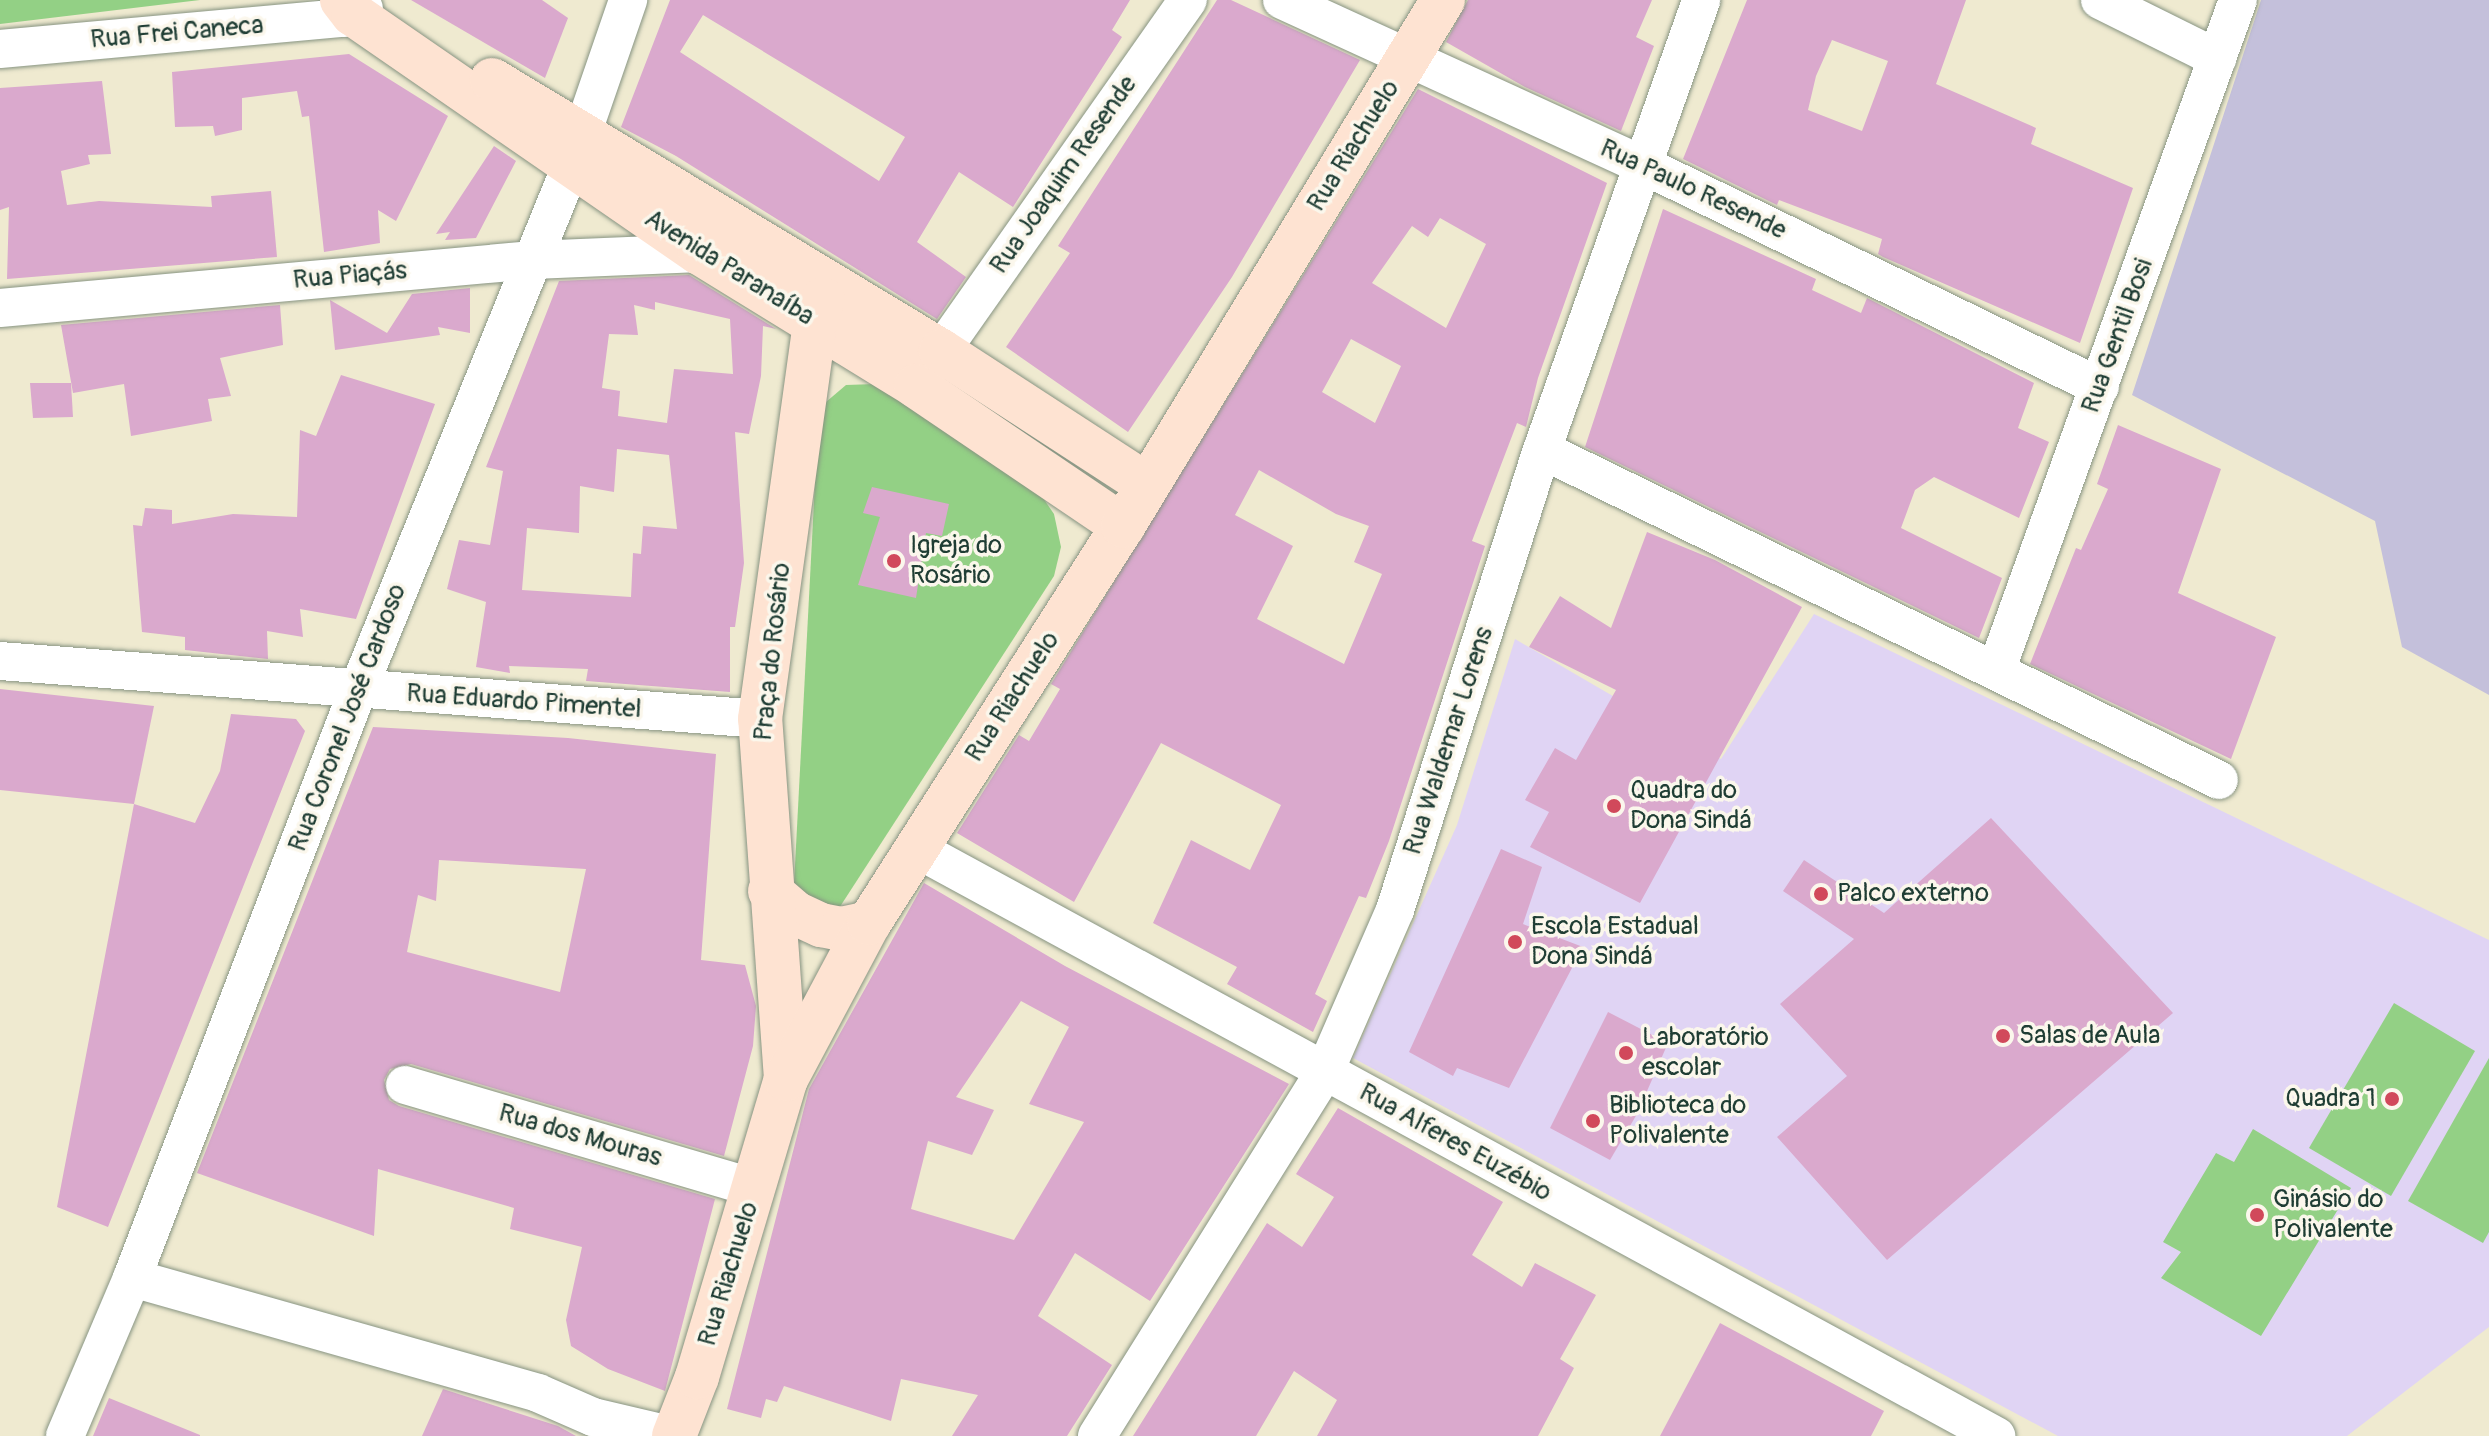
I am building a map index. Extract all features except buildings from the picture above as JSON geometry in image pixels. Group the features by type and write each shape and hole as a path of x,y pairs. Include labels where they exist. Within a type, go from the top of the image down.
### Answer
{"main road":[{"name":"Rua Riachuelo","path":"674,1436 755,1188 786,1079 869,923 1123,526 1443,0"},
{"name":"Avenida Paranaíba","path":"350,6 822,302 916,386 1123,526"},
{"name":"Avenida Paranaíba","path":"577,149 700,253 941,351 1146,484"},
{"name":"Praça do Rosário","path":"786,1079 770,891 760,719 822,302"},
{"path":"770,891 795,913 821,925 841,929 869,923"}],"street":[{"name":"Rua Coronel José Cardoso","path":"65,1436 132,1278 358,690 577,149 628,0"},
{"name":"Rua Joaquim Resende","path":"916,386 1188,0"},
{"name":"Rua Paulo Resende","path":"1282,0 1407,61 1643,165 2100,387"},
{"name":"Rua Waldemar Lorens","path":"1097,1436 1325,1071 1395,910 1542,450 1701,0"},
{"path":"2100,0 2217,58"},
{"name":"Rua Gentil Bosi","path":"1996,671 2238,0"},
{"name":"Rua Frei Caneca","path":"0,49 350,6"},
{"name":"Rua Piaçás","path":"0,308 533,260 700,253"},
{"path":"1542,450 2219,780"},
{"name":"Rua Eduardo Pimentel","path":"0,661 760,719"},
{"name":"Rua Alferes Euzébio","path":"915,848 1996,1436"},
{"name":"Rua dos Mouras","path":"405,1085 755,1188"},
{"path":"132,1278 538,1393 593,1417 674,1436"}],"shaded area":[{"path":"2261,0 2489,0 2489,695 2402,647 2375,521 2132,395"},
{"path":"1814,614 2489,940 2489,1327 2347,1436 2058,1436 1353,1058 1457,825 1515,639 1721,759"}],"green space":[{"path":"0,0 200,0 0,24"},
{"path":"875,384 1041,495 1054,514 1061,547 1054,576 834,916 793,904 817,444 826,402 846,385"},
{"name":"Quadra 1","path":"2394,1003 2475,1051 2391,1196 2309,1148"},
{"path":"2489,1058 2489,1232 2483,1243 2408,1201"},
{"name":"Ginásio do Polivalente","path":"2253,1129 2351,1188 2261,1336 2161,1278 2181,1252 2163,1242 2216,1153 2234,1162"}],"place":[{"name":"Igreja do Rosário","path":"894,561"},
{"name":"Quadra do Dona Sindá","path":"1614,806"},
{"name":"Palco externo","path":"1821,894"},
{"name":"Escola Estadual Dona Sindá","path":"1515,942"},
{"name":"Salas de Aula","path":"2003,1036"},
{"name":"Laboratório escolar","path":"1626,1053"},
{"name":"Quadra 1","path":"2392,1099"},
{"name":"Biblioteca do Polivalente","path":"1593,1121"},
{"name":"Ginásio do Polivalente","path":"2257,1215"}]}
